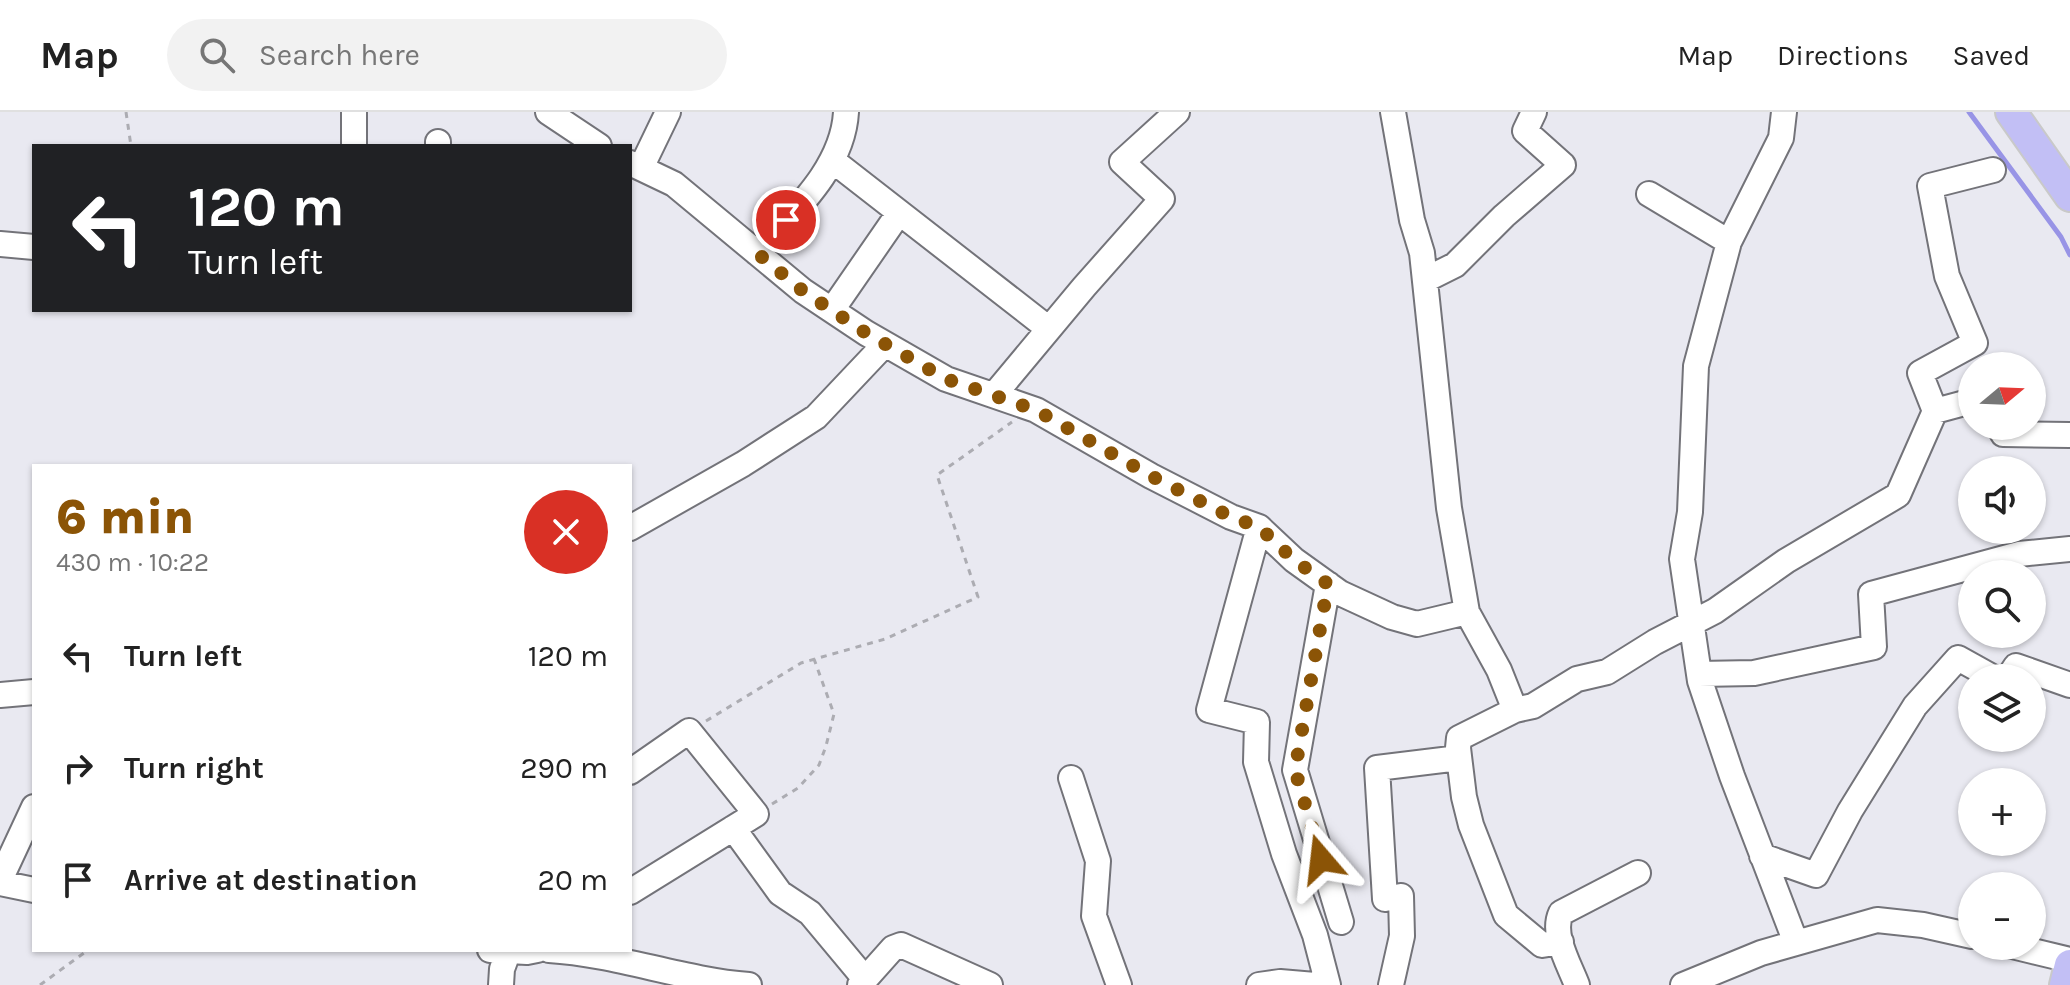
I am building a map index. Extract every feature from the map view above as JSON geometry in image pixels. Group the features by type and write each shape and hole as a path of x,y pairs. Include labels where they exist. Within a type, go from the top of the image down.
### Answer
{"main road":[{"path":"2018,114 2070,196"},
{"path":"2065,985 2070,963"}],"street":[{"path":"354,112 354,144"},
{"path":"548,112 596,144"},
{"path":"668,112 635,166 674,184 832,310 885,344 946,379 1031,409 1164,483 1231,517 1259,527 1294,560 1340,593 1392,617 1417,624 1467,612"},
{"path":"757,253 801,203 832,160 846,123 846,112"},
{"path":"994,395 1162,199 1122,162 1177,112"},
{"path":"1393,112 1425,280 1449,508 1467,612 1499,670 1515,710"},
{"path":"1425,280 1455,265 1504,216 1563,165 1525,131 1534,112"},
{"path":"1784,112 1781,138 1729,242 1696,366 1690,512 1682,559 1699,674 1732,776 1796,943"},
{"path":"832,160 1049,329"},
{"path":"1561,942 1542,945 1506,915 1471,825 1464,797 1459,738 1515,710 1533,706 1577,679 1607,672 1655,642 1715,611 1786,561 1898,495 1935,411 1920,373 1975,343 1947,276 1930,186 1993,170"},
{"path":"1649,194 1729,242"},
{"path":"832,310 899,213"},
{"path":"0,244 32,247"},
{"path":"0,259 32,261"},
{"path":"632,527 743,464 816,417 885,344"},
{"path":"1935,411 1958,405"},
{"path":"2046,435 2070,435"},
{"path":"1259,527 1209,710 1257,722 1256,762 1284,854 1315,935 1328,985"},
{"path":"1699,674 1754,673 1874,647 1871,594 2019,554 2070,549"},
{"path":"1328,584 1295,770 1341,922"},
{"path":"1762,856 1816,875 1850,811 1915,706 1958,658 1969,664"},
{"path":"2046,677 2070,685"},
{"path":"0,695 32,692"},
{"path":"632,771 689,731 756,814 632,891"},
{"path":"1391,985 1402,936 1401,896 1385,899 1377,768 1459,758"},
{"path":"1071,778 1098,861 1094,916 1119,985"},
{"path":"32,811 0,881 32,889"},
{"path":"733,828 780,893 810,913 862,982 893,948 901,945 990,985"},
{"path":"1577,985 1561,942 1557,921 1561,913 1638,873"},
{"path":"1683,985 1761,953 1877,920 1958,933"},
{"path":"501,985 502,952"},
{"path":"564,952 721,983 749,985"},
{"path":"2046,956 2070,963"},
{"path":"1259,985 1280,982 1315,985"}],"path":[{"path":"126,112 131,144"},
{"path":"689,731 740,703 801,663 885,639 978,597 937,475 1031,409"},
{"path":"756,814 798,788 819,765 834,714 814,659"},
{"path":"40,985 85,952"}],"waterway":[{"path":"1969,112 2061,237 2070,255"}],"route":[{"path":"786,220 757,253 803,291 866,333 946,379 1036,410 1151,476 1231,517 1259,527 1294,560 1328,584 1295,770 1321,859"}]}
